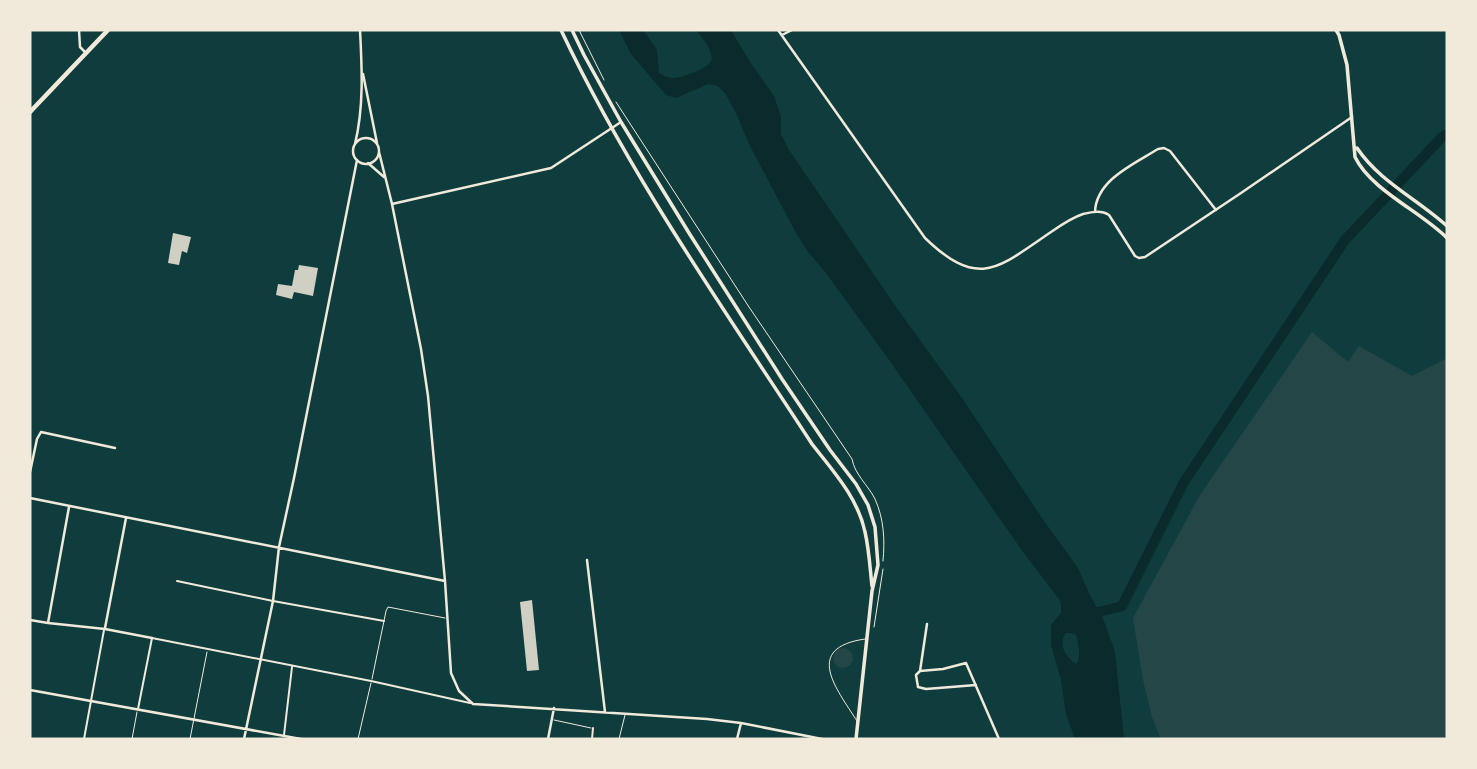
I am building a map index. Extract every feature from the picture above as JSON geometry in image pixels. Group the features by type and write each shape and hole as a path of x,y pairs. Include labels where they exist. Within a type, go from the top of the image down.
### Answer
{"main road":[{"path":"30,113 108,30"}],"street":[{"path":"79,30 80,47 86,53"},
{"path":"244,739 273,601 279,547 357,160 354,152 361,116 360,30"},
{"path":"561,30 611,128 653,198 812,444 855,503 865,530 872,592"},
{"path":"572,30 621,122 782,379 868,505 875,527 877,565 856,739"},
{"path":"778,30 925,238 943,256 972,268 992,268 1072,218 1095,212 1109,215 1135,256 1145,257 1352,117"},
{"path":"781,36 792,30"},
{"path":"1336,30 1347,65 1355,157 1358,163 1371,179 1436,226 1447,238"},
{"path":"362,71 392,204 428,396 451,673 458,691 473,704"},
{"path":"392,204 551,168 621,122"},
{"path":"355,144 366,138 377,144"},
{"path":"1356,146 1376,172 1447,226"},
{"path":"1095,212 1096,201 1107,182 1158,149 1164,148 1170,150 1216,210"},
{"path":"357,160 368,163 376,160 379,152"},
{"path":"368,163 385,178"},
{"path":"30,472 41,432 115,449"},
{"path":"30,498 445,581"},
{"path":"48,623 69,507"},
{"path":"84,739 126,517"},
{"path":"587,560 605,712"},
{"path":"177,581 384,621"},
{"path":"30,620 105,629 371,681 473,704 707,719 822,739"},
{"path":"927,624 920,671 916,675 918,687 926,689 976,685"},
{"path":"138,710 152,638"},
{"path":"920,671 966,663 999,739"},
{"path":"284,736 292,666"},
{"path":"30,690 301,739"},
{"path":"548,739 554,708"},
{"path":"737,739 741,723"},
{"path":"592,739 593,728"}],"lane":[{"path":"358,739 388,607 447,618"},
{"path":"858,723 839,694 828,662 832,652 840,646 852,640 868,638"},
{"path":"190,739 208,649"},
{"path":"132,739 138,710"},
{"path":"619,739 625,713"},
{"path":"551,720 593,728"}],"path":[{"path":"579,30 606,84"},
{"path":"611,95 852,459 854,468 874,498 885,543 874,629"}],"shaded area":[{"path":"619,30 643,30 657,50 659,73 675,78 701,69 711,61 709,49 696,30 731,30 774,96 781,117 781,134 789,150 1078,568 1104,621 1115,652 1124,739 1075,739 1066,714 1061,680 1051,645 1051,625 1061,613 1059,599 1023,552 887,357 808,252 749,144 725,93 718,86 708,84 676,98 666,95 631,54","holes":["1066,633 1076,635 1078,646 1079,658 1076,664 1066,654 1062,642"]},
{"path":"1312,332 1348,362 1359,346 1412,376 1447,358 1447,739 1161,739 1152,717 1143,680 1133,618 1200,495"},
{"path":"843,648 850,651 853,658 850,665 843,668 836,665 833,658 836,651"}],"building":[{"path":"173,233 191,237 187,253 182,251 179,265 168,263"},
{"path":"299,265 318,268 313,296 294,292 292,299 276,295 278,284 292,286 295,270 298,270"},
{"path":"532,600 539,670 527,671 520,602"}],"waterway":[{"path":"1087,617 1122,606 1184,482 1345,240 1447,134"}]}
